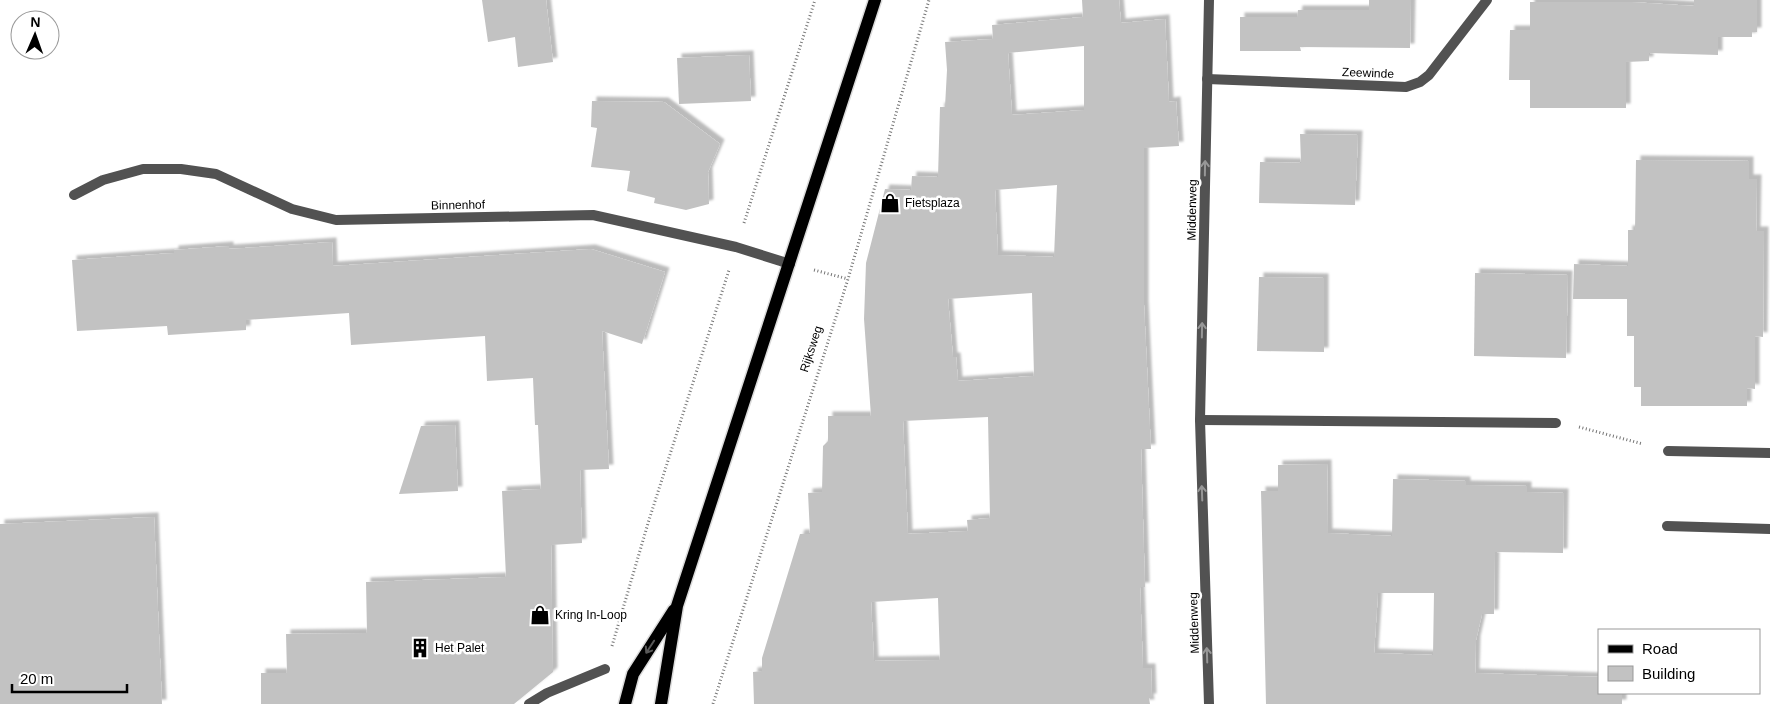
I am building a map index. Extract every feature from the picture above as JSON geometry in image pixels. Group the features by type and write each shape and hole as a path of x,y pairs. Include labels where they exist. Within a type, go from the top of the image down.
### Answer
{"main road":[{"path":"662,704 677,606 875,0"},
{"path":"624,704 633,674 677,606"}],"street":[{"name":"Middenweg","path":"1209,0 1200,420 1209,704"},
{"name":"Zeewinde","path":"1207,80 1406,87 1420,82 1430,75 1487,0"},
{"name":"Binnenhof","path":"74,194 103,180 143,170 181,169 216,174 292,208 336,220 592,214 736,247 790,264"},
{"path":"1200,420 1556,423"},
{"path":"1668,451 1770,453"},
{"path":"1667,526 1770,529"},
{"path":"529,704 547,693 606,669"}],"path":[{"path":"606,669 649,520 815,0"},
{"name":"Rijksweg","path":"713,704 848,279 929,0"},
{"path":"790,264 848,279"},
{"path":"1556,423 1582,427 1668,451"}],"building":[{"path":"482,0 546,0 553,62 518,67 515,37 488,42"},
{"path":"1082,0 1119,0 1121,23 1165,19 1169,102 1176,101 1179,146 1144,148 1144,305 1151,449 1141,449 1145,587 1140,587 1143,668 1151,668 1152,698 1149,698 1150,704 754,704 753,672 762,671 762,658 800,534 810,534 808,493 822,492 823,446 828,441 828,416 871,416 864,319 866,263 885,189 911,190 912,176 938,177 940,107 945,107 947,70 945,42 993,39 992,25 1083,17","holes":["1084,46 1084,110 1012,115 1008,53","1057,185 1054,257 998,255 995,190","1032,293 1034,376 958,381 956,357 953,357 948,299","988,417 990,518 967,520 968,531 908,534 903,421","938,598 940,660 874,661 871,602"]},
{"path":"1369,0 1411,0 1410,48 1300,47 1301,51 1240,51 1240,17 1297,17 1298,10 1369,10"},
{"path":"1694,0 1757,0 1757,32 1752,32 1752,37 1718,37 1718,55 1649,53 1649,61 1626,62 1626,108 1530,108 1530,80 1509,80 1510,30 1530,30 1530,2 1631,2 1694,6"},
{"path":"749,55 751,101 679,104 677,58"},
{"path":"592,101 664,102 720,144 708,172 709,204 686,210 654,203 655,198 627,191 630,171 591,167 597,128 591,127"},
{"path":"1300,134 1358,135 1355,205 1259,203 1260,162 1301,163"},
{"path":"1636,160 1749,161 1749,179 1757,179 1756,231 1764,231 1763,337 1755,336 1755,389 1747,388 1747,406 1641,406 1641,387 1634,387 1634,336 1627,336 1627,299 1573,299 1574,264 1628,266 1628,230 1635,230"},
{"path":"332,242 333,266 591,249 665,272 642,344 602,331 609,469 580,470 582,543 551,545 553,672 514,704 261,704 261,673 287,673 286,634 367,633 366,582 506,577 502,491 541,489 538,425 535,425 533,378 487,381 485,336 351,345 349,313 246,320 246,330 168,335 167,326 77,331 72,260 174,253 174,250 229,246 229,249"},
{"path":"1475,273 1568,275 1566,358 1474,356"},
{"path":"1259,277 1324,278 1324,352 1257,351"},
{"path":"455,425 458,491 399,494 421,426"},
{"path":"1327,464 1328,533 1392,536 1393,479 1466,481 1466,485 1527,486 1527,492 1564,493 1563,553 1495,552 1494,614 1482,614 1476,640 1475,673 1598,677 1598,694 1622,694 1622,704 1266,704 1261,491 1278,491 1278,465","holes":["1378,593 1434,593 1433,655 1374,653"]},
{"path":"154,517 162,704 0,704 0,524"}],"place":[{"name":"Fietsplaza","path":"890,203"},
{"name":"Kring In-Loop","path":"540,615"},
{"name":"Het Palet","path":"420,648"}]}
